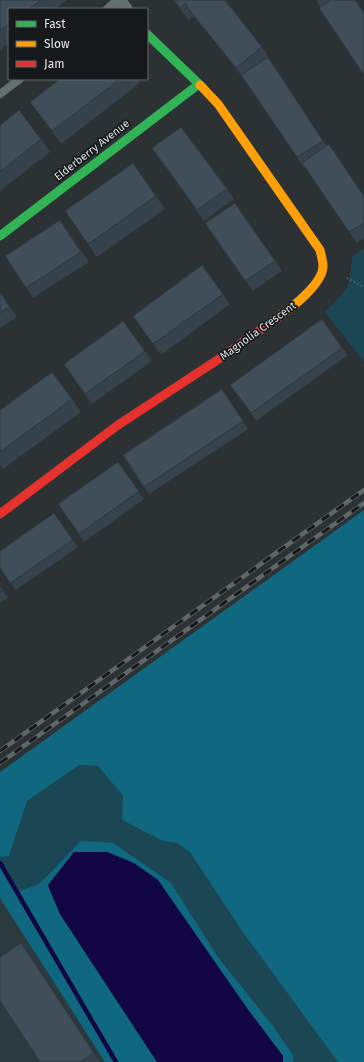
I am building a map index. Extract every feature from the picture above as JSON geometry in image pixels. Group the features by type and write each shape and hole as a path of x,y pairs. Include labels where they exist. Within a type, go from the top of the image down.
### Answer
{"street":[{"path":"118,0 124,8"},
{"name":"Magnolia Crescent","path":"0,514 118,425 225,355 295,305 316,283 323,267 320,250 218,104 148,35"},
{"name":"Elderberry Avenue","path":"0,236 199,84"}],"lane":[{"path":"108,8 118,0"},
{"path":"0,94 19,80"}],"path":[{"path":"347,278 364,287"}],"shaded area":[{"path":"364,248 364,362 325,312 339,298 349,283 352,257"},
{"path":"364,510 364,1062 338,1062 244,934 190,852 177,843 163,841 122,820 123,796 98,766 79,765 27,801 9,856 0,857 0,772"},
{"path":"79,765 98,766 123,796 122,820 163,841 177,843 190,852 244,934 338,1062 293,1062 293,1055 273,1026 218,957 171,883 56,865 39,884 20,891 0,867 0,857 9,856 27,801"},
{"path":"0,841 126,1062 0,1062"},
{"path":"81,841 113,843 171,883 218,957 273,1026 293,1055 293,1062 283,1062 283,1056 249,1011 74,852 48,886 60,914 157,1062 105,1062 0,898 0,867 20,891 39,884"},
{"path":"74,852 107,852 134,863 158,880 249,1011 283,1056 283,1062 157,1062 60,914 48,885"}],"building":[{"path":"0,0 41,0 30,8 8,8 8,25 0,30"},
{"path":"174,0 225,0 262,47 236,68 187,7 186,3 180,8"},
{"path":"331,0 355,0 364,13 364,75 319,8"},
{"path":"268,57 323,141 297,157 241,75"},
{"path":"59,80 119,80 52,131 30,102"},
{"path":"19,110 41,139 0,172 0,125"},
{"path":"181,127 227,189 197,210 152,148"},
{"path":"329,144 364,196 364,223 349,232 302,163"},
{"path":"133,163 156,196 88,244 65,211"},
{"path":"235,203 275,261 245,281 205,223"},
{"path":"60,220 81,252 26,288 5,256"},
{"path":"202,265 223,294 153,344 133,316"},
{"path":"0,292 9,307 0,313"},
{"path":"322,319 342,348 251,413 230,385"},
{"path":"123,321 145,351 85,394 64,364"},
{"path":"52,372 72,399 0,452 0,410"},
{"path":"222,389 243,421 144,487 123,455"},
{"path":"118,462 139,491 79,534 58,504"},
{"path":"54,513 73,540 10,583 0,568 0,551"},
{"path":"21,943 94,1053 80,1062 40,1062 0,1001 0,957"}],"waterway":[{"path":"0,863 116,1062"}],"railway":[{"path":"0,751 364,490"},
{"path":"0,763 364,503"}],"traffic: fast":[{"path":"148,35 200,85"},
{"path":"0,236 199,84"}],"traffic: slow":[{"path":"200,85 218,104 320,250 323,266 322,273 318,280 307,294 281,315"}],"traffic: jam":[{"path":"0,514 118,425 225,355 281,315"}]}
